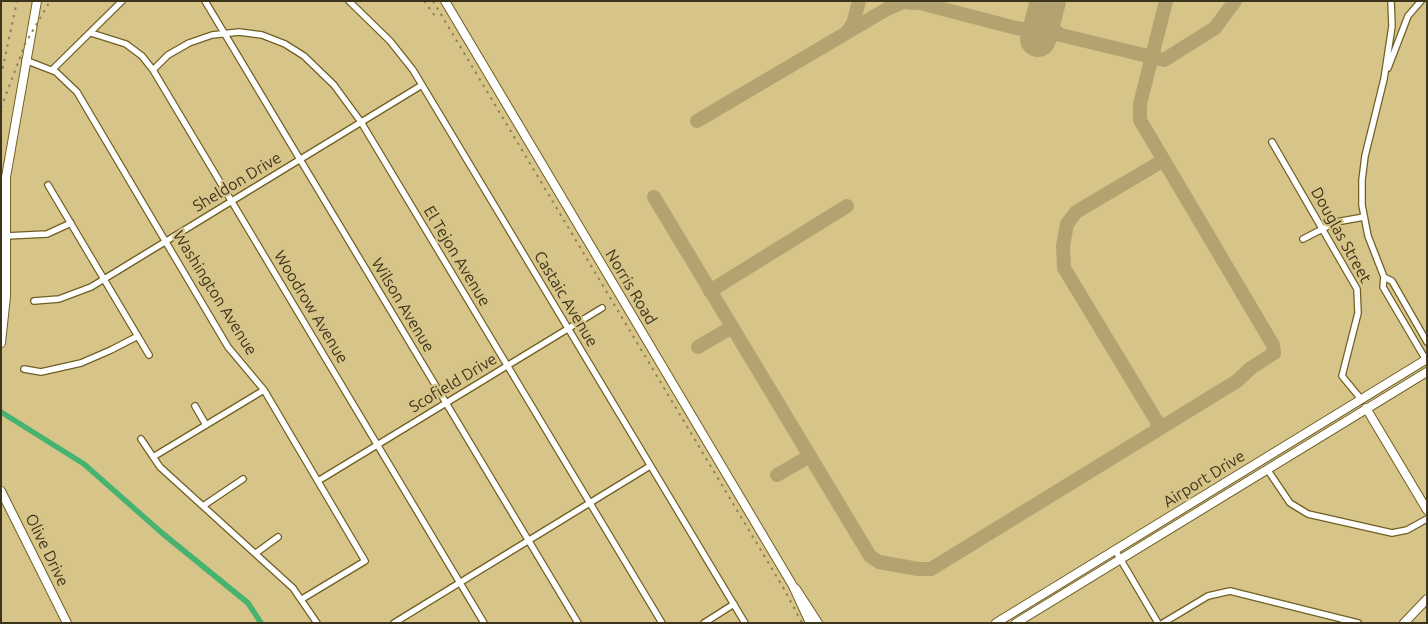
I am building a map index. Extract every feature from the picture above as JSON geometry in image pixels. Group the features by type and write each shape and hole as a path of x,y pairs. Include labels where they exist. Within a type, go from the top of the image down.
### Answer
{"street":[{"path":"1,342 6,296 8,162 37,1"},
{"path":"25,60 52,70 122,1"},
{"name":"Wilson Avenue","path":"206,1 578,623"},
{"name":"Castaic Avenue","path":"349,1 390,41 422,85 745,623"},
{"name":"Norris Road","path":"445,1 793,586 810,623"},
{"path":"1391,1 1392,20 1384,79 1365,156 1362,186 1364,217 1371,248 1384,277 1383,287 1426,360"},
{"path":"1384,79 1405,22 1421,1"},
{"name":"Woodrow Avenue","path":"91,33 126,44 142,56 153,70 484,623"},
{"name":"El Tejon Avenue","path":"153,70 168,56 189,42 224,33 262,35 294,50 334,85 361,122 662,623"},
{"name":"Washington Avenue","path":"52,70 64,78 77,92 232,353 264,390 365,561 302,599"},
{"name":"Sheldon Drive","path":"34,301 71,296 104,279 422,85"},
{"name":"Douglas Street","path":"1272,142 1354,282 1359,297 1358,313 1342,376 1361,399"},
{"path":"48,185 150,355"},
{"path":"1303,239 1341,220 1364,217"},
{"path":"6,236 47,234 71,223"},
{"path":"1384,277 1392,281 1427,342"},
{"name":"Scofield Drive","path":"318,481 602,308"},
{"path":"24,370 41,372 82,362 138,336"},
{"name":"Airport Drive","path":"996,623 1426,360"},
{"name":"Airport Drive","path":"1016,623 1427,372"},
{"path":"153,457 264,390"},
{"path":"195,406 206,425"},
{"path":"1366,408 1427,510"},
{"path":"1313,429 1295,446 1269,462 1267,469 1290,503 1308,514 1392,533 1407,530 1427,519"},
{"path":"141,439 160,466 284,579 302,599 317,623"},
{"path":"394,623 650,466"},
{"path":"203,506 243,479"},
{"name":"Olive Drive","path":"1,490 67,623"},
{"path":"256,553 278,537"},
{"path":"1115,550 1158,623"},
{"name":"Norris Road","path":"793,586 802,596 818,623"},
{"path":"1241,593 1243,586"},
{"path":"1163,623 1208,596 1223,592 1241,593 1358,623"},
{"path":"1404,623 1427,599"},
{"path":"704,623 734,604"}],"waterway":[{"path":"1,412 84,464 162,533 248,603 261,623"}],"taxiway":[{"path":"847,32 853,24 859,1"},
{"path":"912,1 1016,28 1061,35 1051,28 1048,22 1046,13 1049,1"},
{"path":"654,197 870,556 879,562 918,569 931,569 1237,381 1251,368 1274,353 1273,345 1140,120 1140,104 1166,1"},
{"path":"1061,35 1164,60 1215,28 1235,1"},
{"path":"697,121 887,9 903,2 915,3"},
{"path":"1156,431 1158,425 1156,420 1064,268 1063,246 1067,224 1076,212 1164,160"},
{"path":"710,291 847,206"},
{"path":"698,347 732,327"},
{"path":"777,475 810,456"}],"runway":[{"path":"1038,39 1048,1"}],"railway":[{"path":"1,76 17,1"},
{"path":"1,108 25,44 50,1"},
{"path":"424,1 435,16"},
{"path":"433,1 784,589 802,623"}]}
